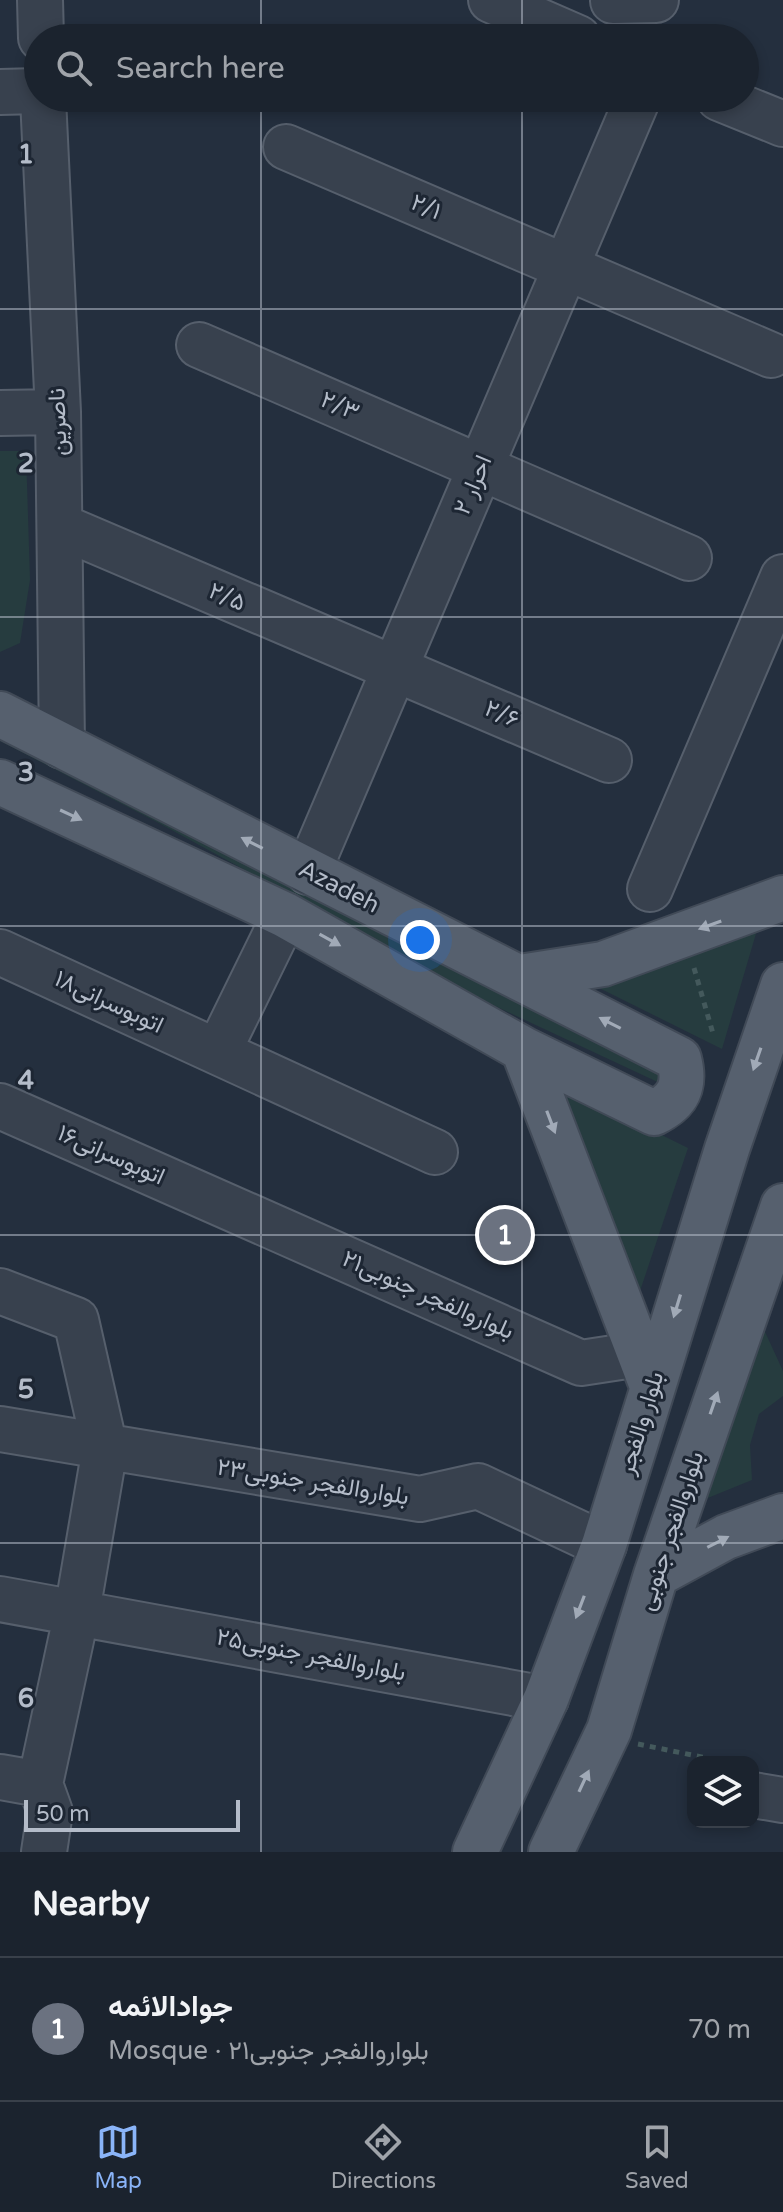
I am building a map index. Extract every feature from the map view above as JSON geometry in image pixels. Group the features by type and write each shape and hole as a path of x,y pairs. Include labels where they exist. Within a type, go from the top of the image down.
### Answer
{"main road":[{"name":"Azadeh","path":"0,714 520,977 696,1048 683,1075 680,1092 669,1105 654,1113 523,1049 285,915 0,782"},
{"path":"520,977 603,964 783,898"},
{"name":"بلوار والفجر","path":"475,1852 546,1699 604,1545 646,1370 783,985"},
{"path":"523,1049 646,1370"},
{"path":"779,1216 783,1282"},
{"name":"بلواروالفجر جنوبی","path":"551,1852 605,1738 656,1575 779,1216"},
{"path":"656,1575 726,1537 783,1516"}],"street":[{"path":"40,0 41,24"},
{"path":"491,0 546,24"},
{"path":"0,92 24,91"},
{"name":"ناصرین","path":"44,112 58,412 62,746"},
{"name":"۲ احرار","path":"308,872 632,112"},
{"path":"753,112 783,124"},
{"name":"۲/۱","path":"286,147 771,355"},
{"name":"۲/۳","path":"199,345 689,558"},
{"path":"0,413 58,412"},
{"name":"۲/۵","path":"60,526 395,668"},
{"path":"650,889 778,601"},
{"name":"۲/۶","path":"395,668 609,760"},
{"path":"218,1052 285,915"},
{"name":"اتوبوسرانی۱۸","path":"0,952 435,1152"},
{"name":"اتوبوسرانی۱۶","path":"0,1106 221,1204"},
{"name":"بلواروالفجر جنوبی۲۱","path":"221,1204 581,1363 646,1370"},
{"path":"0,1291 76,1320 105,1448 77,1612 33,1806"},
{"name":"بلواروالفجر جنوبی۲۳","path":"0,1429 420,1499 478,1486 604,1545"},
{"name":"بلواروالفجر جنوبی۲۵","path":"0,1599 546,1699"},
{"path":"759,1796 783,1800"}],"path":[{"path":"692,962 696,1048"},
{"path":"605,1738 696,1756"}],"green space":[{"path":"0,451 26,451 30,580 20,643 0,652"},
{"path":"0,724 669,1071 664,1085 495,1006 157,822 0,741"},
{"path":"760,920 722,1049 581,979"},
{"path":"555,1082 688,1148 638,1297"},
{"path":"755,1310 783,1371 783,1396 759,1414 750,1445 752,1480 693,1504"}],"place":[{"name":"جوادالائمه","path":"505,1235"}]}
